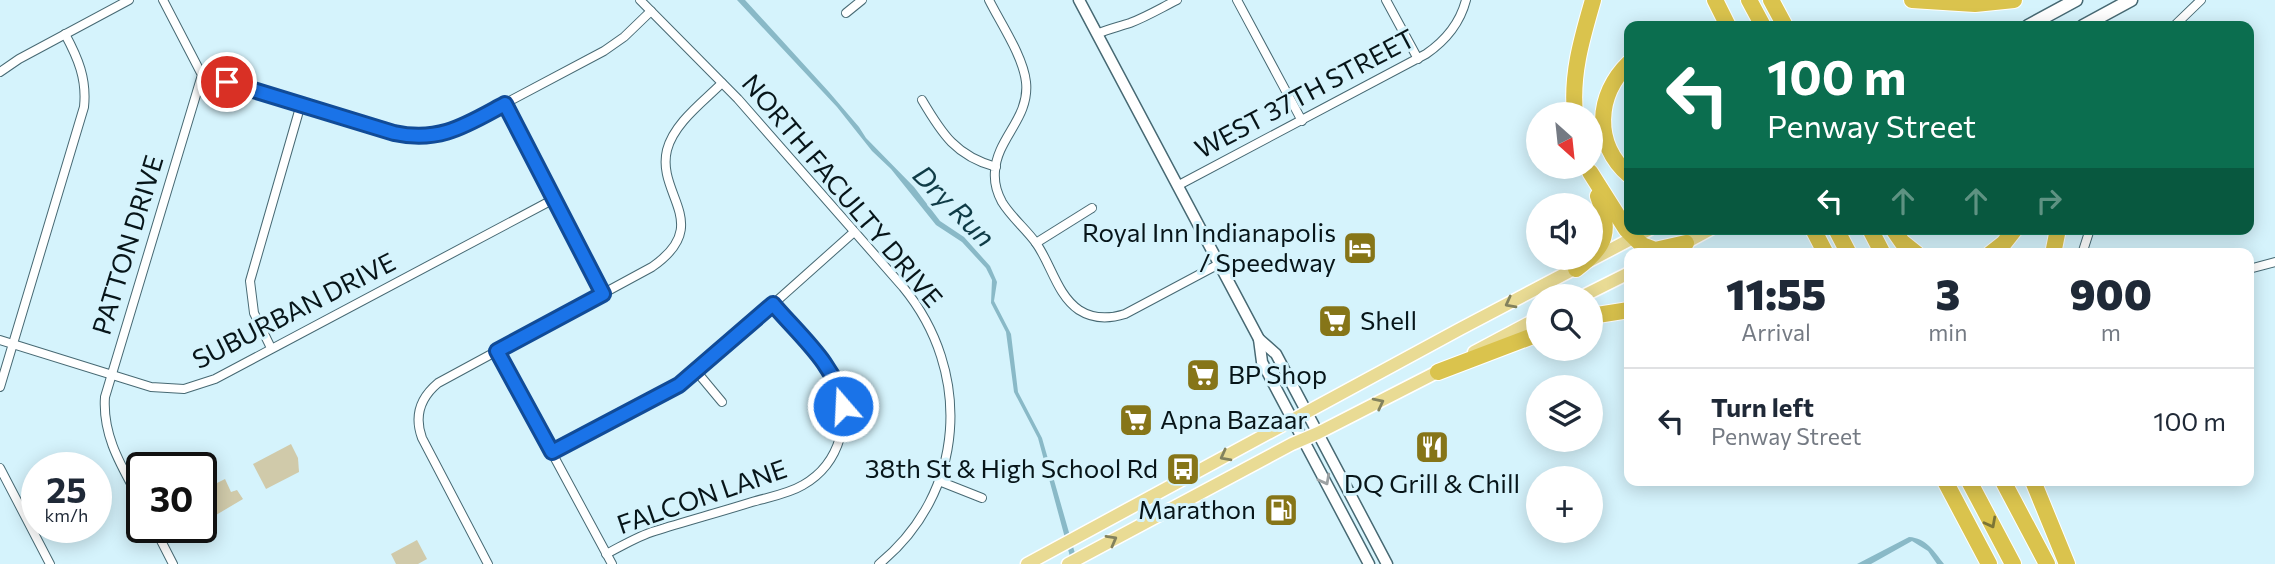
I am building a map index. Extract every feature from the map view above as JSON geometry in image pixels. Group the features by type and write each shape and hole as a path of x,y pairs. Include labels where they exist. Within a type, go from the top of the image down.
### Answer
{"highway":[{"path":"1574,102 1578,52 1592,0"},
{"path":"1714,0 1725,21"},
{"path":"1749,0 1760,21"},
{"path":"1771,0 1782,21"},
{"path":"1912,0 1975,4 2014,0"},
{"path":"1624,69 1610,87 1602,121 1609,149 1624,168"},
{"path":"1596,179 1624,223"},
{"path":"1603,207 1603,234"},
{"path":"1632,235 1642,245 1650,248"},
{"path":"1897,235 1910,248"},
{"path":"1997,248 2011,235"},
{"path":"1665,248 1686,243"},
{"path":"1603,314 1624,311"},
{"path":"1438,372 1526,339"},
{"path":"1947,486 1989,564"},
{"path":"1972,486 2013,564"},
{"path":"2006,486 2047,564"},
{"path":"2035,486 2067,564"}],"main road":[{"path":"2037,21 2076,0"},
{"path":"2092,21 2131,0"},
{"path":"1603,255 1639,235"},
{"path":"1676,248 1700,235"},
{"path":"1027,564 1574,270"},
{"path":"1603,286 1624,276"},
{"path":"1068,564 1526,324"}],"street":[{"path":"0,72 129,0"},
{"path":"163,0 202,75 394,133 417,136 455,130 505,104 604,51 624,37 651,11"},
{"name":"NORTH FACULTY DRIVE","path":"640,0 722,83 915,302 929,325 942,357 949,390 951,432 946,459 939,481 915,526 901,544 879,564"},
{"path":"846,13 862,0"},
{"path":"989,0 1023,66 1027,89 1023,112 1000,152 996,182 1001,200 1036,243 1068,301 1084,313 1098,317 1114,317 1125,314 1219,264"},
{"path":"1079,0 1259,339 1276,354 1387,564"},
{"path":"1097,34 1144,18 1177,0"},
{"path":"1237,0 1301,121"},
{"path":"1387,0 1418,59"},
{"name":"WEST 37TH STREET","path":"1177,186 1418,59 1435,48 1449,34 1459,19 1466,0"},
{"path":"2179,21 2201,0"},
{"path":"0,387 84,104 82,72 65,34"},
{"name":"PATTON DRIVE","path":"126,474 107,432 104,401 202,75"},
{"path":"488,564 424,442 418,419 420,408 427,394 438,383 658,263 676,243 680,228 680,212 666,172 667,149 677,128 722,83"},
{"path":"922,100 937,125 957,149 972,159 996,167"},
{"path":"271,348 254,313 250,281 301,104"},
{"path":"505,104 603,294"},
{"name":"SUBURBAN DRIVE","path":"0,340 151,387 184,388 211,381 554,199"},
{"path":"1036,243 1092,208"},
{"path":"552,452 672,389 697,372 854,232"},
{"path":"2254,268 2275,262"},
{"name":"FALCON LANE","path":"606,554 652,531 796,489 816,476 833,455 841,438 844,422 839,388 829,370 773,304"},
{"path":"1259,339 1262,362 1369,564"},
{"path":"497,351 612,564"},
{"path":"697,372 722,402"},
{"path":"0,468 48,563"},
{"path":"939,481 982,498"},
{"path":"162,543 173,564"}],"shaded area":[{"path":"291,444 298,458 299,472 266,489 253,464"},
{"path":"225,479 231,492 237,490 243,499 217,514 217,483"},
{"path":"417,540 427,559 418,564 396,564 391,554"}],"water":[{"name":"Dry Run","path":"737,0 745,0 829,92 866,138 914,187 940,221 964,237 990,266 997,282 994,301 1011,334 1018,392 1042,438 1078,564 1072,564 1038,438 1014,392 1006,332 991,303 992,280 986,268 962,242 936,225 837,107"},
{"path":"1909,537 1925,543 1944,564 1937,564 1928,551 1912,541 1871,564 1857,564"}],"place":[{"name":"Royal Inn Indianapolis / Speedway","path":"1360,248"},
{"name":"Shell","path":"1335,321"},
{"name":"BP Shop","path":"1203,375"},
{"name":"Apna Bazaar","path":"1136,420"},
{"name":"DQ Grill & Chill","path":"1432,447"},
{"name":"38th St & High School Rd","path":"1183,469"},
{"name":"Marathon","path":"1281,510"}],"route":[{"path":"227,82 394,133 417,136 455,130 505,104 603,294 497,351 552,452 679,385 773,304 829,370 839,388 843,406"}]}
